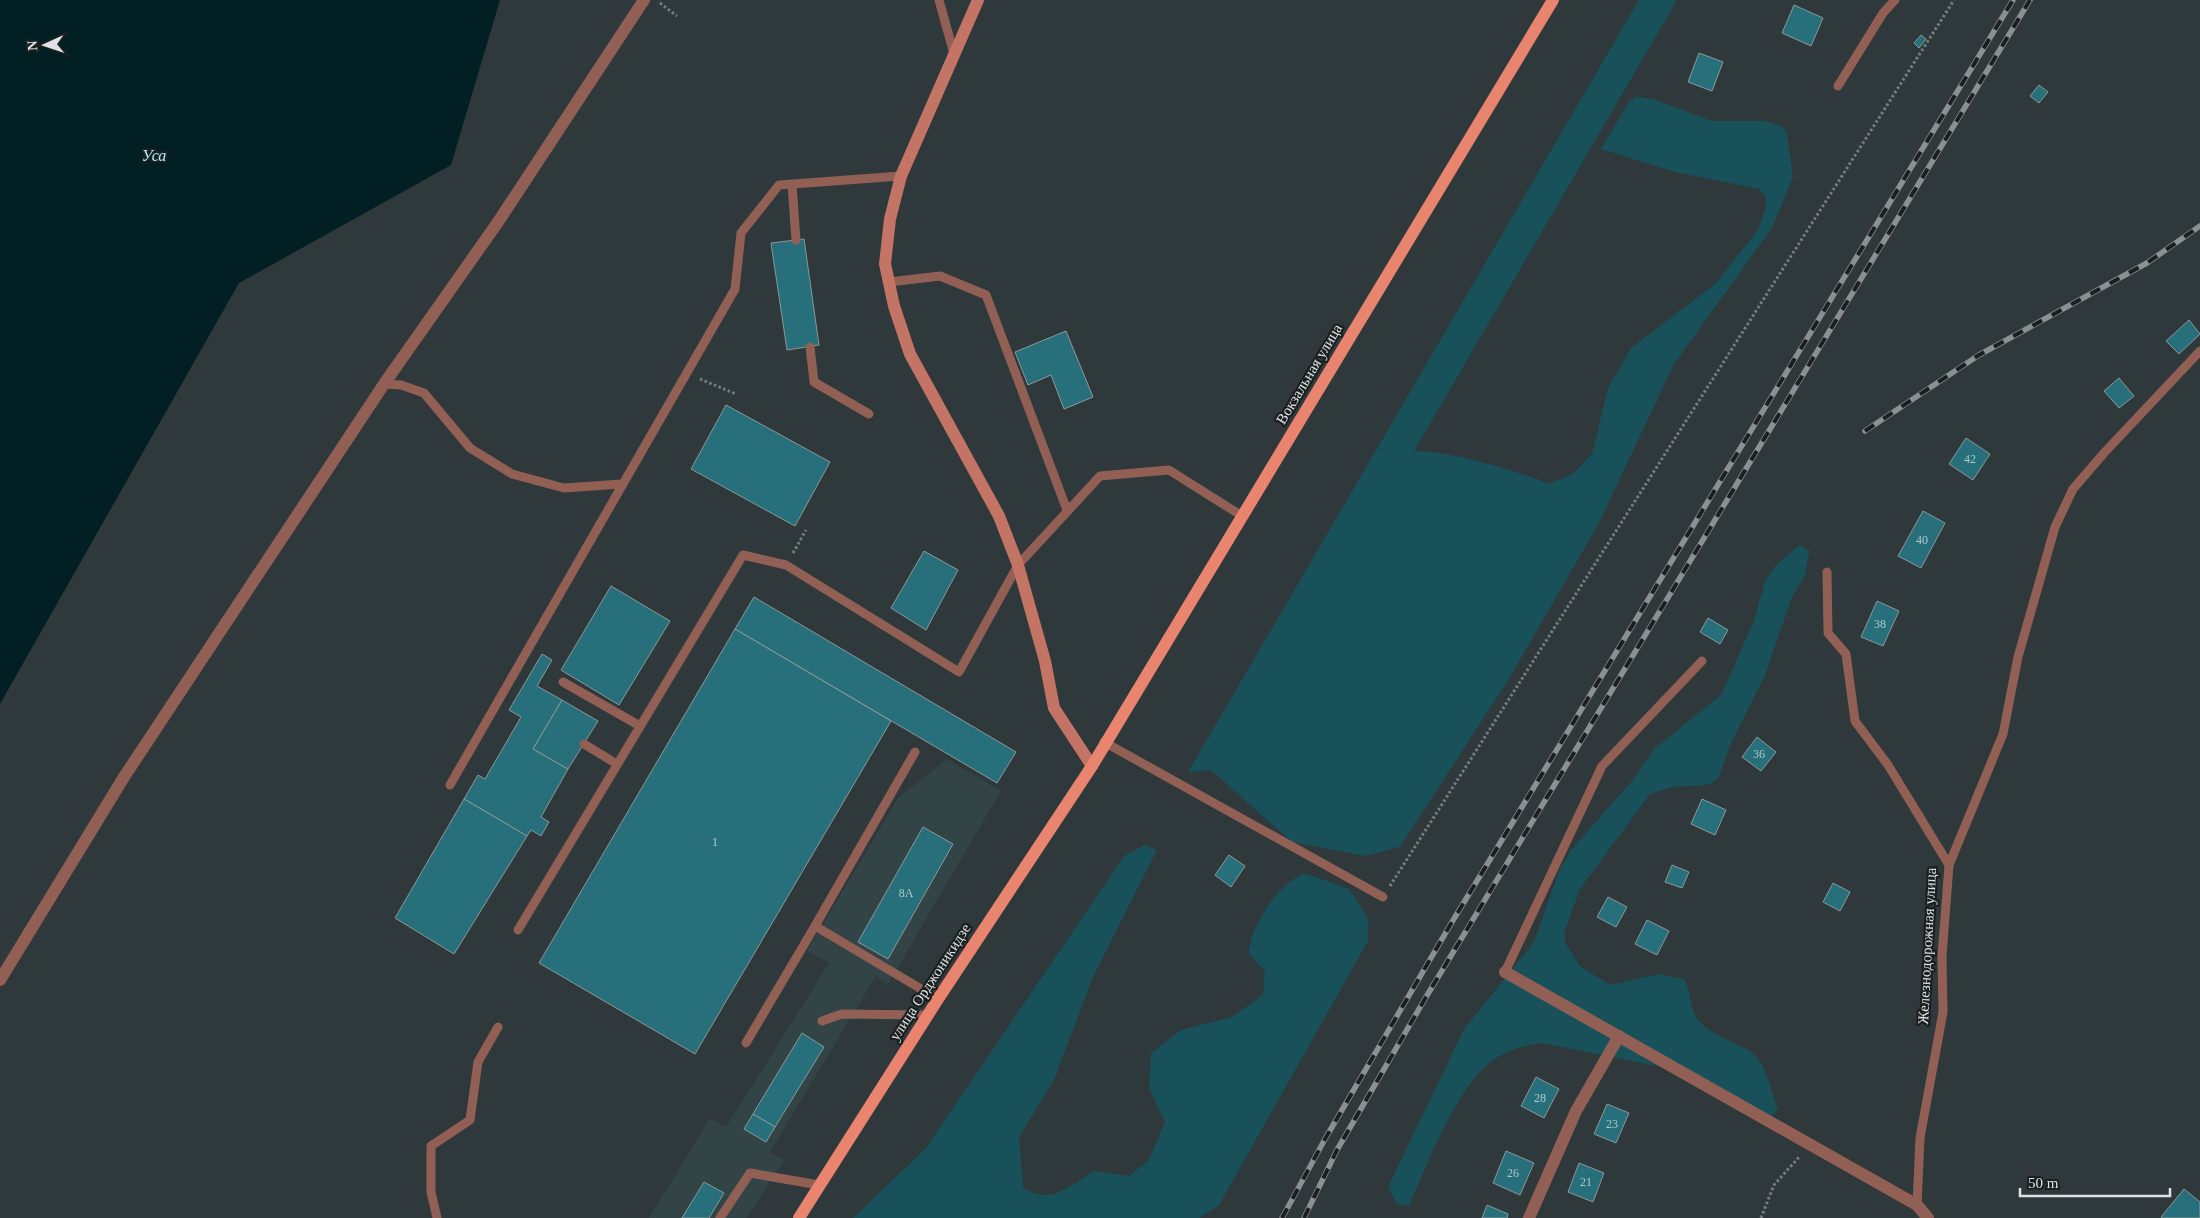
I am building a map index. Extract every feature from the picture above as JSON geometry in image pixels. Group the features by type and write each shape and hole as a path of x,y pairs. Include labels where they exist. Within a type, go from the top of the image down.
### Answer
{"main road":[{"name":"Вокзальная улица","path":"1092,766 1104,742 1553,0"},
{"name":"улица Орджоникидзе","path":"799,1218 938,999 1092,766"}],"street":[{"path":"0,980 124,777 384,384 498,222 644,0"},
{"path":"978,0 901,176 890,219 885,264 894,306 910,354 999,516 1018,565 1045,661 1054,708 1092,766"},
{"path":"1505,972 1917,1205 1928,1218"},
{"path":"1529,1218 1576,1111 1619,1036"}],"lane":[{"path":"939,0 954,54"},
{"path":"1838,86 1894,0"},
{"path":"450,785 621,484 735,289 741,233 779,185 901,176"},
{"path":"792,184 796,240"},
{"path":"889,282 940,276 986,295 1067,510"},
{"path":"810,347 814,382 869,414"},
{"path":"1950,865 2003,734 2018,657 2055,527 2073,489 2104,453 2200,351"},
{"path":"384,384 401,385 424,393 470,448 512,474 564,488 621,484"},
{"path":"518,930 743,555 786,565 960,672 1018,565 1100,476 1169,470 1242,516"},
{"name":"Железнодорожная улица","path":"1827,572 1828,634 1846,654 1855,721 1893,773 1950,865 1942,956 1943,1012 1920,1138 1917,1205"},
{"path":"1505,972 1602,766 1702,661"},
{"path":"563,682 640,726"},
{"path":"1104,742 1383,897"},
{"path":"584,744 616,764"},
{"path":"746,1043 816,926 915,752"},
{"path":"816,926 938,999"},
{"path":"822,1021 842,1014 928,1015"},
{"path":"437,1218 432,1192 431,1146 470,1120 478,1062 498,1028"},
{"path":"720,1218 750,1173 819,1185"}],"path":[{"path":"655,0 677,16"},
{"path":"1383,897 1954,0"},
{"path":"684,376 703,379 736,394"},
{"path":"786,565 806,530"},
{"path":"1761,1218 1774,1185 1811,1145"}],"shaded area":[{"path":"1639,0 1677,0 1414,451 1446,454 1482,462 1549,484 1573,474 1592,454 1608,388 1631,348 1715,284 1758,230 1766,206 1766,196 1759,189 1675,172 1601,149 1629,102 1636,97 1653,99 1712,121 1765,121 1781,126 1787,133 1793,177 1772,228 1674,364 1598,525 1507,682 1400,847 1365,856 1292,842 1211,770 1188,772"},
{"path":"1800,545 1809,551 1805,576 1792,597 1765,675 1731,743 1718,779 1707,785 1672,787 1650,794 1580,889 1564,933 1566,944 1580,966 1610,985 1659,974 1684,979 1694,1012 1699,1021 1714,1033 1748,1050 1760,1061 1768,1078 1778,1109 1771,1118 1683,1067 1657,1066 1542,1043 1525,1046 1498,1057 1483,1069 1470,1085 1446,1124 1409,1206 1397,1204 1388,1187 1464,1029 1534,942 1559,871 1571,850 1632,781 1654,749 1721,695 1754,621 1765,581 1779,562"},
{"path":"947,759 1001,791 888,984 876,976 770,1152 784,1160 747,1218 649,1218 710,1118 726,1127 829,963 807,951 898,798"},
{"path":"1145,845 1157,850 1093,977 1054,1080 1019,1137 1023,1187 1033,1193 1042,1195 1060,1192 1094,1171 1129,1176 1149,1160 1165,1122 1149,1088 1151,1053 1181,1030 1232,1017 1263,995 1265,971 1249,954 1250,943 1254,931 1267,907 1294,878 1304,873 1349,889 1368,918 1368,941 1219,1205 1199,1218 853,1218 926,1148 1124,856"}],"water":[{"name":"Уса","path":"0,0 500,0 451,165 239,283 0,704"}],"building":[{"path":"1794,5 1823,18 1811,46 1782,33"},
{"path":"1921,35 1926,39 1919,48 1914,43"},
{"path":"1699,53 1723,62 1712,91 1688,82"},
{"path":"2039,85 2048,92 2039,103 2030,96"},
{"path":"804,239 819,345 787,350 771,243"},
{"path":"2189,320 2200,334 2179,354 2166,341"},
{"path":"1066,331 1093,397 1064,409 1051,375 1028,385 1015,352"},
{"path":"2119,378 2134,396 2119,408 2104,391"},
{"path":"726,405 830,462 795,526 691,469"},
{"path":"1966,438 1990,454 1973,480 1949,464"},
{"path":"1923,511 1945,523 1921,568 1898,556"},
{"path":"924,551 958,570 926,630 891,608"},
{"path":"611,586 670,621 619,705 561,670"},
{"path":"754,597 1016,752 997,783 735,629"},
{"path":"1877,601 1899,611 1883,646 1861,637"},
{"path":"1708,618 1728,630 1720,644 1700,632"},
{"path":"735,629 891,721 695,1054 539,963"},
{"path":"542,654 552,660 537,686 562,700 533,749 568,769 541,817 549,822 541,836 531,830 527,836 464,799 478,775 485,779 521,717 509,710"},
{"path":"562,700 598,721 568,769 533,749"},
{"path":"1757,737 1776,752 1761,771 1742,757"},
{"path":"464,799 527,836 454,954 395,918"},
{"path":"1702,799 1726,810 1715,835 1691,824"},
{"path":"923,827 953,844 888,959 858,942"},
{"path":"1229,855 1245,866 1231,887 1215,875"},
{"path":"1672,865 1689,872 1682,888 1665,882"},
{"path":"1833,883 1850,892 1840,911 1823,902"},
{"path":"1608,897 1627,907 1616,927 1597,917"},
{"path":"1647,920 1669,931 1657,955 1635,944"},
{"path":"802,1033 824,1047 775,1127 753,1114"},
{"path":"1536,1077 1559,1089 1544,1118 1521,1106"},
{"path":"1607,1104 1629,1113 1616,1143 1594,1134"},
{"path":"753,1114 775,1127 766,1142 744,1129"},
{"path":"1506,1151 1534,1163 1520,1195 1493,1183"},
{"path":"1579,1163 1604,1173 1593,1202 1568,1192"},
{"path":"704,1182 724,1193 709,1218 682,1218"},
{"path":"2184,1189 2200,1202 2200,1218 2161,1217"},
{"path":"1487,1205 1508,1214 1507,1218 1482,1218"}],"railway":[{"path":"1282,1218 1325,1139 1452,922 2013,0"},
{"path":"1304,1218 1337,1150 1426,997 2030,0"},
{"path":"1865,431 1979,355 2147,263 2200,226"}]}
